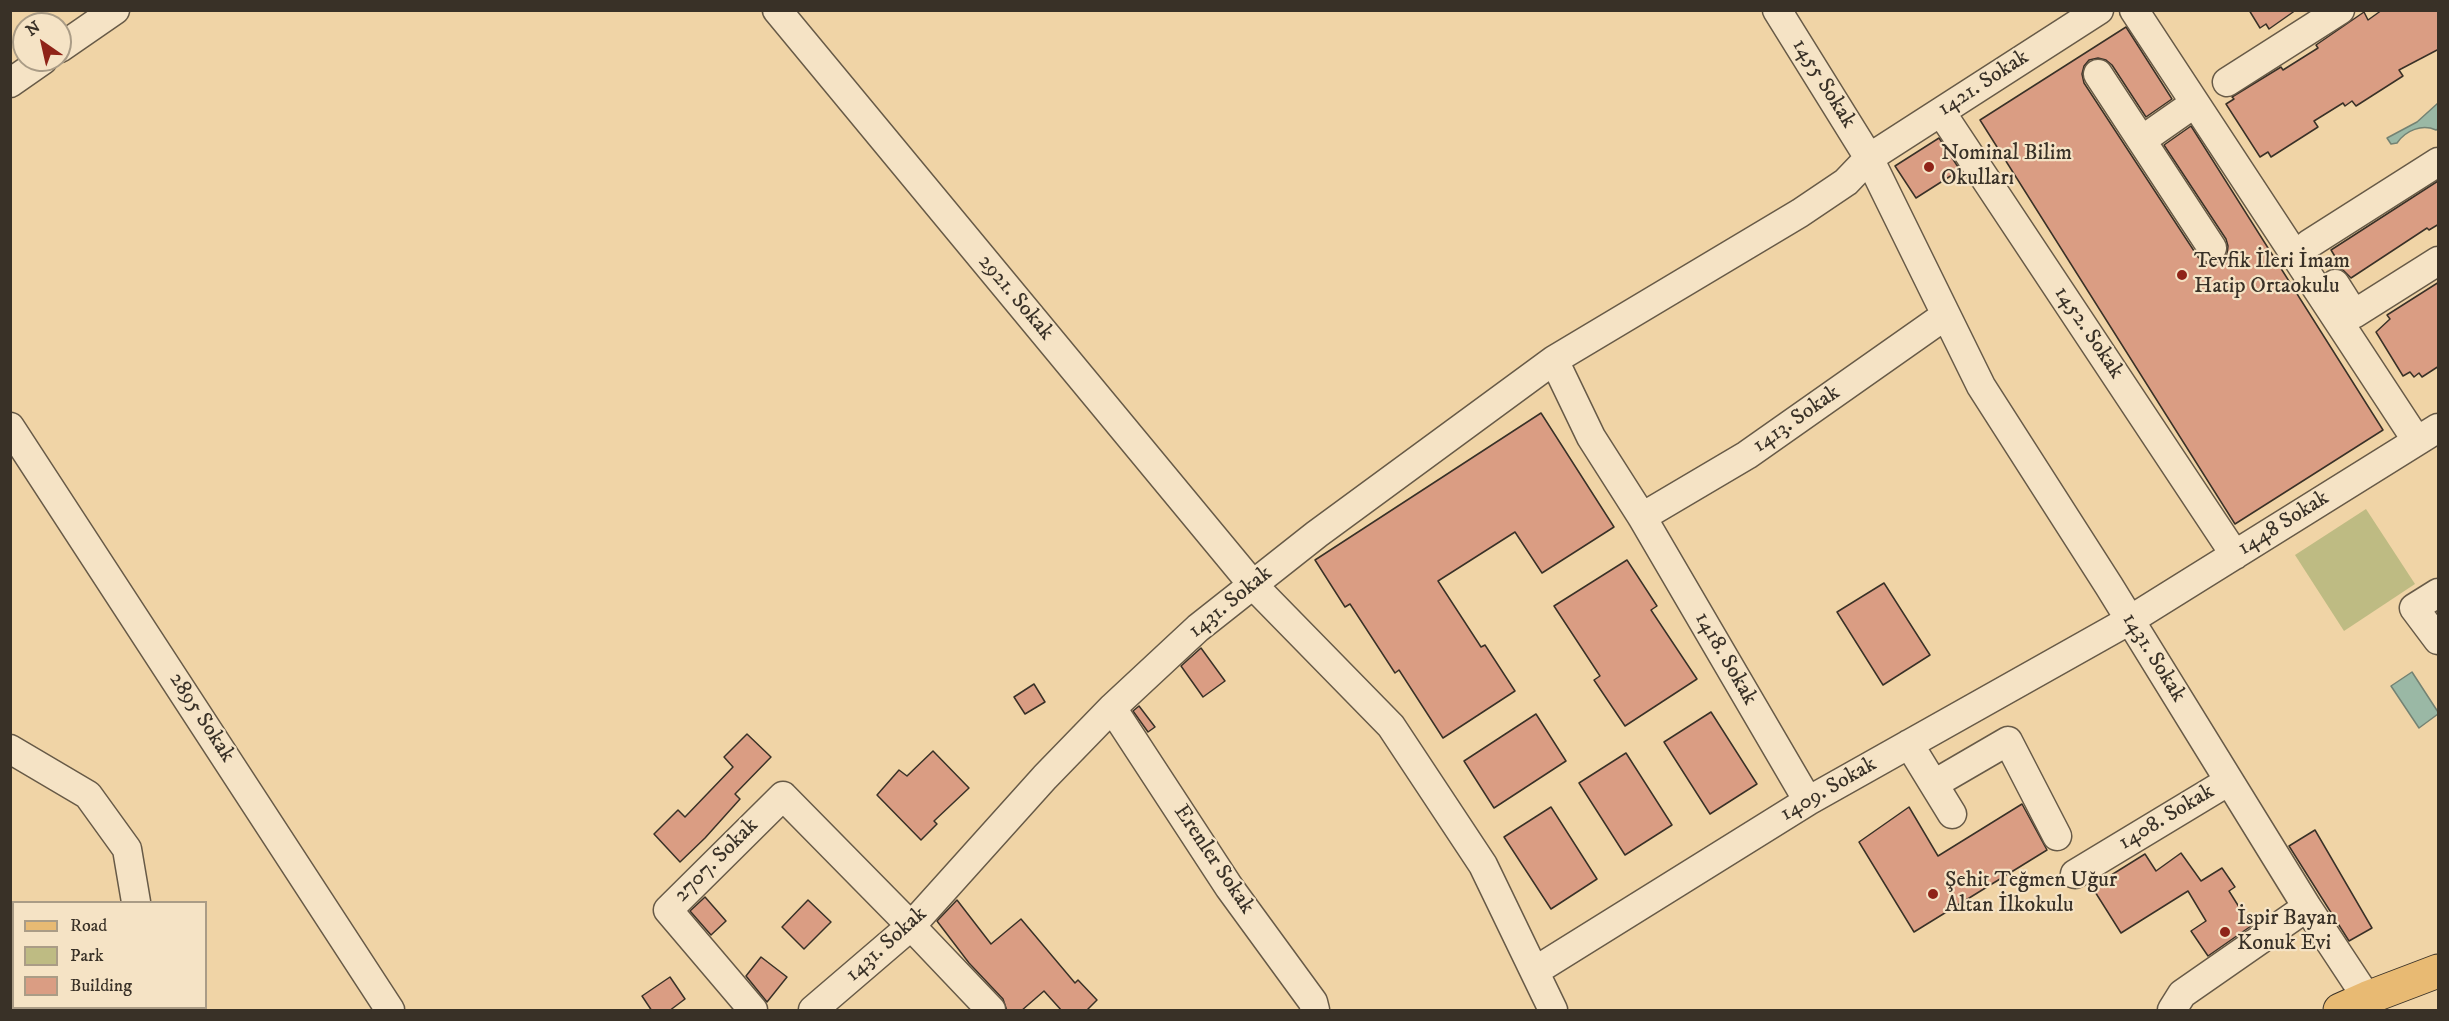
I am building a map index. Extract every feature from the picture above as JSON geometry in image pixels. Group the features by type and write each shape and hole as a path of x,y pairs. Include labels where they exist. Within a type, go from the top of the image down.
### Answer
{"main road":[{"path":"2354,1004 2439,971"}],"street":[{"path":"72,40 115,10"},
{"name":"2921. Sokak","path":"777,10 1253,585 1391,726 1483,866 1534,971"},
{"name":"1455 Sokak","path":"1777,10 1869,158 1946,315"},
{"name":"1421. Sokak","path":"1554,360 1800,213 1846,182 1869,158 2098,10"},
{"path":"2227,82 2340,10"},
{"path":"2134,11 2195,103 2428,435"},
{"path":"10,83 26,72"},
{"path":"2098,74 2212,248"},
{"path":"2142,140 2195,103"},
{"name":"1452. Sokak","path":"1941,112 2235,555"},
{"path":"2309,244 2439,162"},
{"path":"2269,182 2354,314 2439,261"},
{"name":"1431. Sokak","path":"1946,315 1981,386 2130,620 2307,907 2354,1004"},
{"name":"1413. Sokak","path":"1642,516 1747,455 1946,315"},
{"path":"1554,360 1591,436 1642,516"},
{"name":"1431. Sokak","path":"813,1011 911,926 1045,777 1112,708 1198,628 1317,534 1554,360"},
{"name":"2895 Sokak","path":"10,427 390,1011"},
{"name":"1448 Sokak","path":"2130,620 2428,435"},
{"name":"1418. Sokak","path":"1642,516 1809,801"},
{"path":"2439,592 2414,608 2439,640"},
{"name":"1409. Sokak","path":"1534,971 1809,801 2130,620"},
{"name":"Erenler Sokak","path":"1112,708 1229,887 1313,1002 1315,1011"},
{"path":"1934,784 2008,741 2057,836"},
{"path":"1909,744 1952,814"},
{"path":"10,748 88,795 127,849 136,901"},
{"name":"1408. Sokak","path":"2074,874 2229,781"},
{"name":"2707. Sokak","path":"753,1011 668,910 783,796 911,926"},
{"path":"2172,1011 2182,994 2307,907"},
{"path":"911,926 991,1011"},
{"path":"1534,971 1552,1011"}],"green space":[{"path":"2366,509 2415,584 2344,631 2295,555"}],"shaded area":[{"path":"2438,103 2438,129 2415,129 2397,143 2391,144 2387,138 2417,122"},
{"path":"2412,672 2438,712 2419,728 2391,686"}],"building":[{"path":"2249,10 2296,10 2269,29 2266,24 2260,28"},
{"path":"2382,10 2439,10 2439,49 2399,70 2403,76 2356,106 2352,101 2345,106 2343,103 2314,121 2318,127 2271,157 2268,152 2260,157 2226,104 2234,99 2232,97 2281,67 2283,70 2318,48 2316,45 2364,12 2368,20"},
{"name":"Tevfik İleri İmam Hatip Ortaokulu","path":"2126,27 2172,99 2146,117 2112,65 2098,58 2089,60 2084,66 2082,74 2084,83 2198,257 2205,263 2214,264 2227,255 2226,239 2164,145 2191,126 2383,430 2235,524 1980,120"},
{"name":"Nominal Bilim Okulları","path":"1939,138 1960,170 1916,198 1895,166"},
{"path":"2438,181 2439,224 2429,230 2427,228 2351,278 2343,270 2336,268 2332,261 2336,258 2331,250"},
{"path":"2439,282 2439,366 2422,377 2419,373 2414,377 2410,372 2403,376 2376,332 2390,319 2387,315"},
{"path":"1541,413 1614,527 1542,573 1515,532 1438,581 1481,647 1485,645 1515,691 1443,738 1399,670 1395,673 1350,604 1345,607 1315,560"},
{"path":"1627,560 1657,606 1651,610 1697,679 1625,726 1594,680 1600,676 1554,606"},
{"path":"1884,583 1930,655 1883,685 1837,612"},
{"path":"1201,648 1225,681 1203,697 1181,666"},
{"path":"1034,684 1045,702 1025,714 1014,697"},
{"path":"1139,706 1155,727 1148,732 1133,711"},
{"path":"1711,712 1757,784 1710,814 1664,742"},
{"path":"1536,714 1566,761 1494,808 1464,761"},
{"path":"747,734 771,757 735,794 740,799 680,862 654,834 678,810 685,817 733,767 724,757"},
{"path":"933,751 969,788 934,821 937,824 921,840 877,795 899,770 907,776"},
{"path":"1626,753 1672,825 1625,855 1579,783"},
{"name":"Şehit Teğmen Uğur Altan İlkokulu","path":"2022,804 2047,850 1914,932 1859,842 1909,807 1938,856"},
{"path":"1551,807 1597,879 1551,909 1504,837"},
{"path":"2315,830 2372,928 2349,941 2289,846"},
{"path":"2181,853 2201,881 2222,868 2235,887 2229,891 2251,926 2208,956 2191,931 2206,921 2188,891 2121,933 2092,887 2145,854 2156,871"},
{"path":"705,897 726,921 711,935 690,911"},
{"path":"808,900 831,922 804,949 782,927"},
{"path":"957,900 991,944 1021,919 1075,983 1078,980 1097,1000 1086,1011 1062,1011 1044,991 1021,1011 1007,1011 1003,999 969,963 937,921"},
{"path":"761,957 787,977 767,1002 746,976"},
{"path":"670,977 685,999 669,1011 652,1011 642,996"}],"place":[{"name":"Nominal Bilim Okulları","path":"1929,167"},
{"name":"Tevfik İleri İmam Hatip Ortaokulu","path":"2182,275"},
{"name":"Şehit Teğmen Uğur Altan İlkokulu","path":"1933,894"},
{"name":"İspir Bayan Konuk Evi","path":"2225,932"}]}
